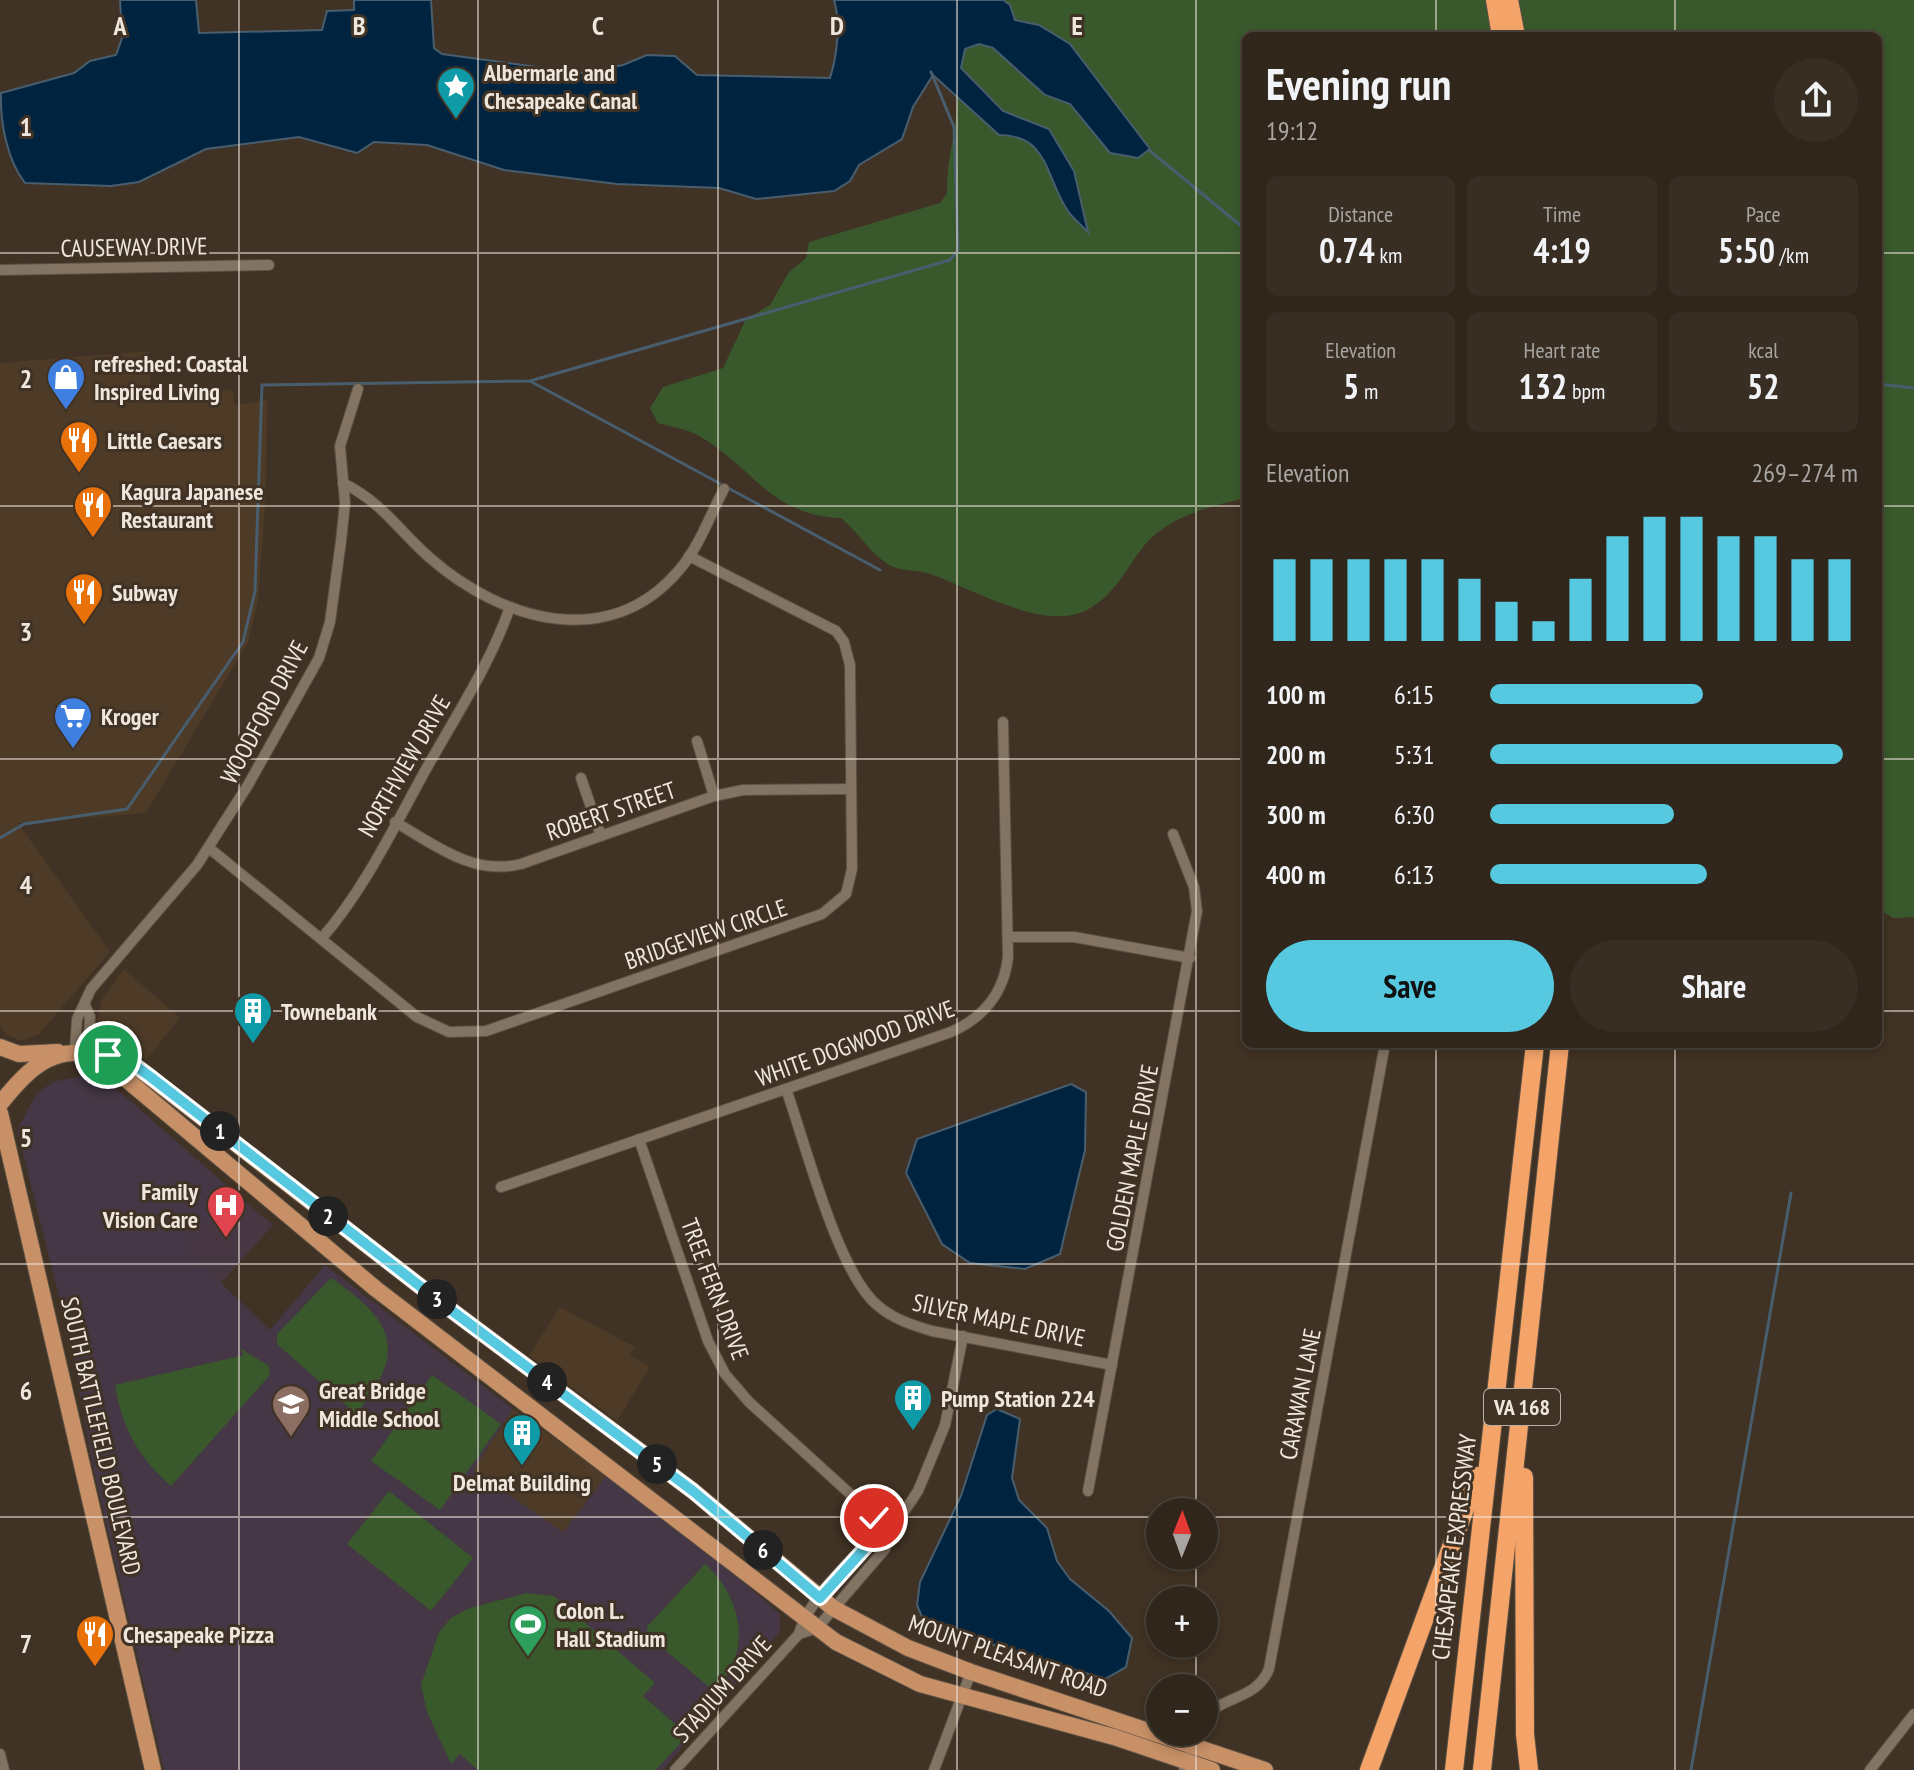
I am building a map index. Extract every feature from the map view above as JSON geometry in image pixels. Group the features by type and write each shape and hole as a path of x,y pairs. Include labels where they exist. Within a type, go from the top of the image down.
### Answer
{"highway":[{"path":"1495,0 1500,32"},
{"path":"1509,0 1515,32"},
{"name":"CHESAPEAKE EXPRESSWAY","path":"1451,1770 1535,1048"},
{"name":"VA 168","path":"1482,1770 1560,1048"},
{"path":"1369,1770 1473,1492 1504,1324"},
{"path":"1521,1412 1525,1447 1526,1770"}],"main road":[{"name":"MOUNT PLEASANT ROAD","path":"0,1047 19,1054 78,1051 125,1058 693,1491 827,1603 908,1648 1190,1752 1212,1770"},
{"path":"0,1104 34,1069 78,1051"},
{"name":"MOUNT PLEASANT ROAD","path":"108,1055 114,1069 376,1289 699,1533 801,1626 817,1628 867,1659 920,1684 959,1697 1114,1737 1265,1770"},
{"path":"134,1085 149,1086 201,1125 243,1149"},
{"name":"SOUTH BATTLEFIELD BOULEVARD","path":"0,1113 153,1770"}],"street":[{"name":"CAUSEWAY DRIVE","path":"0,270 269,265"},
{"name":"WOODFORD DRIVE","path":"78,1051 77,1019 91,989 209,848 298,697 324,645 341,541 341,435 358,389"},
{"path":"343,483 374,500 431,559 469,586 510,607 550,620 601,619 652,593 678,572 724,489"},
{"name":"BRIDGEVIEW CIRCLE","path":"209,848 428,1023 454,1033 486,1031 798,924 833,906 843,898 850,883 850,665 842,638 822,622 689,556"},
{"name":"NORTHVIEW DRIVE","path":"322,938 340,918 395,822 495,645 510,607"},
{"name":"WHITE DOGWOOD DRIVE","path":"501,1187 970,1023 1000,988 1007,966 1003,722"},
{"path":"697,741 714,796"},
{"path":"581,778 601,836"},
{"name":"ROBERT STREET","path":"395,822 459,858 490,868 521,864 714,796 743,790 851,789"},
{"name":"GOLDEN MAPLE DRIVE","path":"1088,1491 1190,958 1196,900 1173,834"},
{"path":"1008,937 1074,937 1190,958"},
{"name":"CARAWAN LANE","path":"1218,1707 1256,1689 1270,1663 1384,1048"},
{"name":"SILVER MAPLE DRIVE","path":"786,1089 842,1251 857,1283 890,1315 909,1324 1112,1365"},
{"name":"TREE FERN DRIVE","path":"639,1139 708,1341 725,1374 749,1402 891,1531"},
{"name":"STADIUM DRIVE","path":"675,1770 801,1626 885,1549 891,1531 918,1491 938,1448 963,1336"},
{"name":"STADIUM DRIVE","path":"817,1628 827,1603 875,1537 891,1531"},
{"path":"934,1770 971,1672"},
{"path":"1870,1770 1914,1714"},
{"path":"0,1754 4,1770"}],"shaded area":[{"path":"149,351 151,403 232,389 235,405 267,400 266,492 258,601 248,642 146,813 18,823 110,952 39,1034 21,1041 7,1035 0,1026 0,363"},
{"path":"124,969 180,1018 146,1060 95,1028 103,997"},
{"name":"Great Bridge Middle School","path":"80,1076 97,1078 119,1091 242,1199 217,1225 198,1218 197,1260 270,1330 325,1265 513,1409 473,1470 563,1532 607,1475 701,1546 780,1614 780,1632 663,1770 164,1770 93,1467 69,1336 17,1130 37,1093 53,1082"},
{"name":"Family Vision Care","path":"242,1199 273,1225 220,1284 188,1253 197,1217 217,1225"},
{"path":"560,1307 635,1347 630,1355 650,1367 617,1421 529,1355"},
{"name":"Delmat Building","path":"513,1409 607,1475 563,1532 472,1470"}],"green space":[{"path":"1003,0 1914,0 1914,917 1893,918 1882,911 1882,32 1242,32 1242,499 1204,509 1164,528 1143,547 1100,601 1074,614 1054,616 1011,607 930,574 889,565 841,518 797,509 764,488 718,448 699,436 658,423 650,408 663,387 723,368 746,319 770,305 789,272 806,258 809,242 940,203 947,193 957,97 999,135 1016,137 1037,151 1069,213 1087,230 1049,129 1003,111 961,68 965,49 979,44 993,48 1045,95 1070,104 1110,153 1039,25 1015,20 1010,5"},
{"path":"331,1278 369,1309 387,1338 388,1355 383,1372 356,1414 277,1344 277,1334"},
{"path":"240,1348 269,1366 270,1375 171,1486 134,1441 122,1415 115,1385 244,1355"},
{"path":"432,1375 501,1424 440,1510 371,1461"},
{"path":"389,1491 473,1558 431,1611 347,1544"},
{"path":"705,1564 728,1593 738,1626 734,1660 714,1691 648,1636 647,1627"},
{"name":"Colon L. Hall Stadium","path":"526,1593 554,1596 655,1683 643,1696 688,1735 656,1770 478,1770 460,1754 451,1764 427,1712 421,1685 439,1632 451,1618 467,1609"}],"water":[{"name":"Albermarle and Chesapeake Canal","path":"120,0 196,0 199,33 322,30 327,11 354,10 354,0 431,0 434,48 442,54 581,73 623,65 647,55 675,56 697,75 830,78 837,39 834,0 1003,0 1010,5 1015,20 1039,25 1070,44 1150,149 1138,158 1110,153 1070,104 1045,95 993,48 979,44 965,49 961,68 1003,111 1049,129 1074,171 1088,232 1070,214 1038,151 1016,137 999,135 933,75 913,107 902,139 859,165 850,181 834,191 756,199 719,188 617,184 504,170 427,145 374,142 357,153 299,137 206,149 139,182 111,186 25,183 6,140 1,93 74,73 90,61 116,55 122,38"},
{"path":"1071,1084 1086,1092 1085,1150 1060,1254 1025,1269 970,1263 942,1244 906,1173 917,1139"},
{"path":"997,1409 1020,1419 1012,1478 1019,1500 1047,1528 1057,1561 1070,1579 1109,1611 1132,1638 1126,1667 1105,1679 925,1624 917,1605 920,1582 961,1496 987,1415"}],"waterway":[{"path":"0,838 24,824 127,809 243,642 255,591 262,385 530,381 950,260 958,250 954,127 931,72"},
{"path":"1149,150 1242,227"},
{"path":"530,381 880,570"},
{"path":"1882,384 1914,388"},
{"path":"1691,1770 1791,1193"}],"place":[{"name":"Albermarle and Chesapeake Canal","path":"456,120"},
{"name":"refreshed: Coastal Inspired Living","path":"66,411"},
{"name":"Little Caesars","path":"79,474"},
{"name":"Kagura Japanese Restaurant","path":"93,539"},
{"name":"Subway","path":"84,626"},
{"name":"Kroger","path":"73,750"},
{"name":"Townebank","path":"253,1045"},
{"name":"Family Vision Care","path":"226,1239"},
{"name":"Pump Station 224","path":"913,1432"},
{"name":"Great Bridge Middle School","path":"291,1438"},
{"name":"Delmat Building","path":"522,1467"},
{"name":"Colon L. Hall Stadium","path":"528,1658"},
{"name":"Chesapeake Pizza","path":"95,1668"}],"route":[{"path":"108,1055 125,1058 152,1078 325,1214 693,1491 820,1598 875,1537 891,1531 874,1518"}]}
